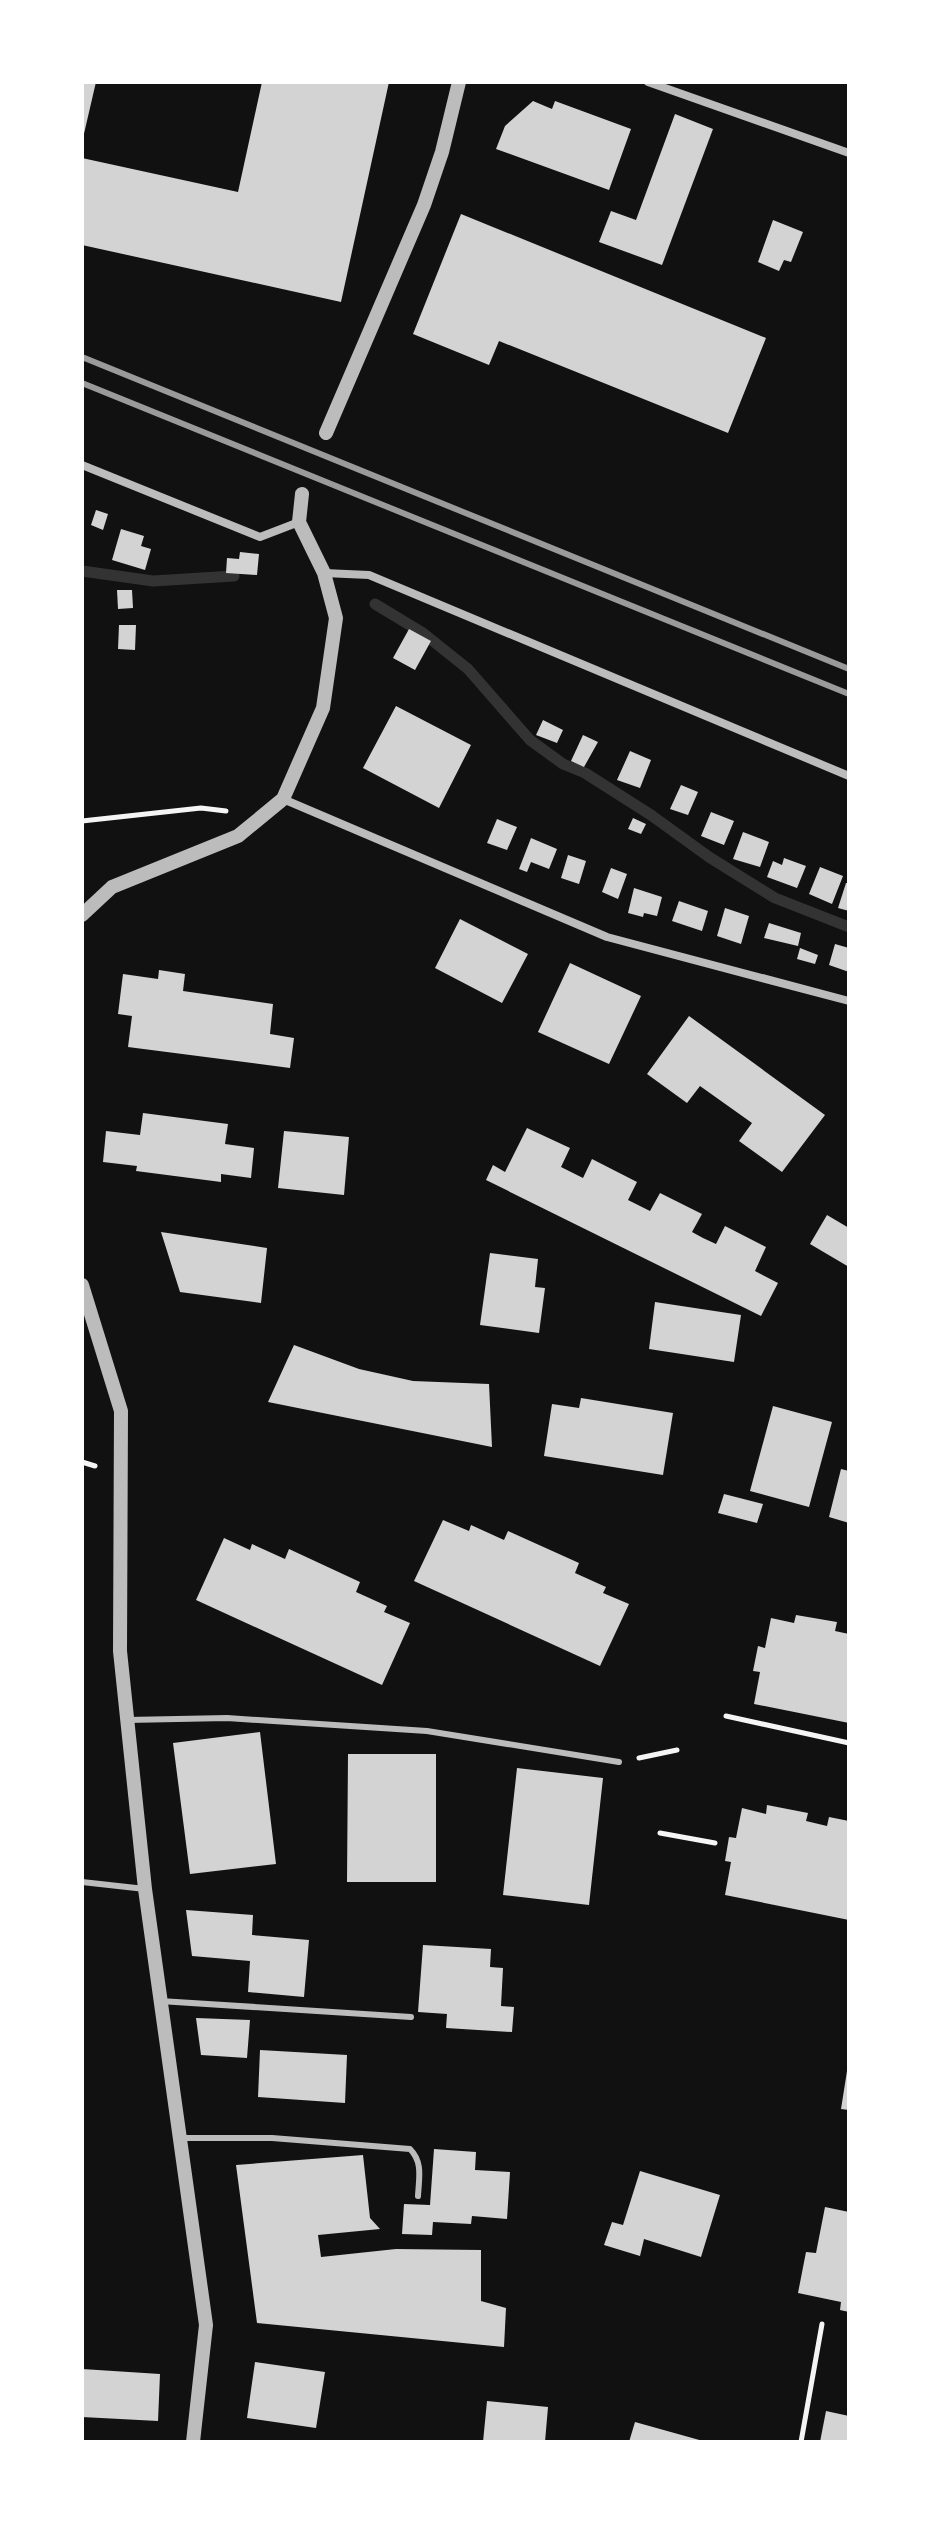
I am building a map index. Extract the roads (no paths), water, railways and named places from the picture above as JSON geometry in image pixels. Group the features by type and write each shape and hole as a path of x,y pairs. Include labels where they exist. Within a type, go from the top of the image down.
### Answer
{"street":[{"path":"326,433 424,205 442,152 459,82"},
{"path":"648,82 849,153"},
{"path":"82,465 260,537 299,522"},
{"path":"82,915 112,887 238,836 283,799 323,708 336,618 324,573 299,522 302,494"},
{"path":"324,573 369,575 849,776"},
{"path":"283,799 607,937 849,1001"},
{"path":"82,1285 121,1411 120,1651 145,1889 206,2325 193,2442"}],"lane":[{"path":"127,1720 227,1718 427,1731 619,1762"},
{"path":"82,1882 145,1889"},
{"path":"160,2001 411,2017"},
{"path":"179,2138 272,2138 403,2147 410,2149 418,2159 418,2196"}],"waterway":[{"path":"82,571 153,581 234,576"},
{"path":"375,604 423,633 468,669 530,740 563,764 585,773 775,898 849,927"}],"railway":[{"path":"82,357 849,669"},
{"path":"82,383 849,694"}]}
